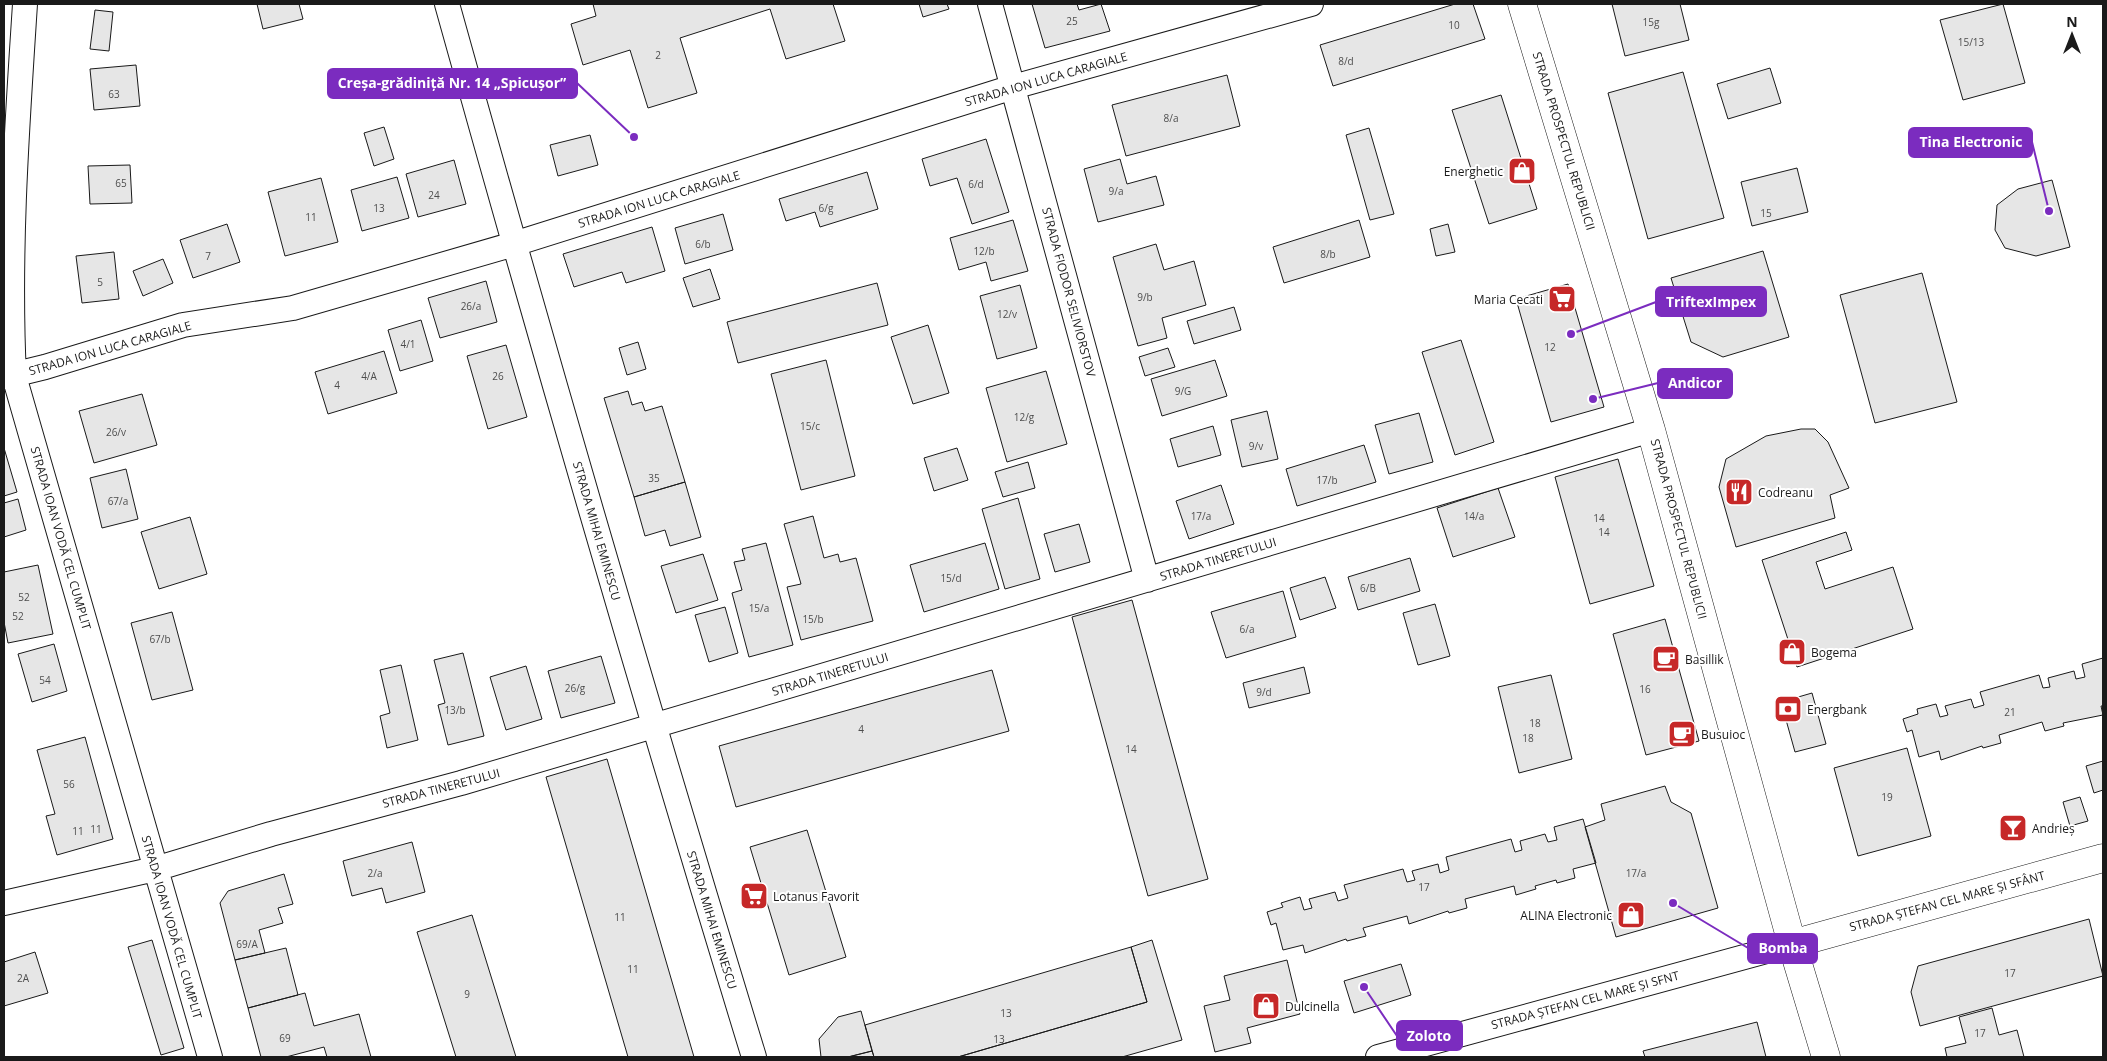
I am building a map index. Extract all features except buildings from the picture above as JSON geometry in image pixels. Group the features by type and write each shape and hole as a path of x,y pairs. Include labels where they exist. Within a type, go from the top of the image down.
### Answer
{"main road":[{"name":"STRADA PROSPECTUL REPUBLICII","path":"1522,4 1651,430 1792,944 1826,1057"},
{"name":"STRADA ȘTEFAN CEL MARE ȘI SFÂNT","path":"1792,944 2103,858"}],"street":[{"name":"STRADA IOAN VODĂ CEL CUMPLIT","path":"25,4 14,208 9,376 210,1057"},
{"name":"STRADA MIHAI EMINESCU","path":"447,4 653,726 754,1057"},
{"name":"STRADA FIODOR SELIVIORSTOV","path":"990,4 1147,580"},
{"name":"STRADA ION LUCA CARAGIALE","path":"9,376 182,325 293,308 514,244 1013,88 1311,4"},
{"name":"STRADA TINERETULUI","path":"4,903 155,868 271,834 461,783 1651,430"},
{"name":"STRADA ȘTEFAN CEL MARE ȘI SFNT","path":"1378,1057 1792,944"}],"place":[{"name":"Creșa-grădiniță Nr. 14 „Spicușor”","path":"634,137"},
{"name":"Energhetic","path":"1522,171"},
{"name":"Tina Electronic","path":"2049,211"},
{"name":"Maria Cecati","path":"1562,299"},
{"name":"TriftexImpex","path":"1571,334"},
{"name":"Andicor","path":"1593,399"},
{"name":"Codreanu","path":"1739,492"},
{"name":"Bogema","path":"1792,652"},
{"name":"Basillik","path":"1666,659"},
{"name":"Energbank","path":"1788,709"},
{"name":"Busuioc","path":"1682,734"},
{"name":"Andrieș","path":"2013,828"},
{"name":"Lotanus Favorit","path":"754,896"},
{"name":"Bomba","path":"1673,903"},
{"name":"ALINA Electronic","path":"1631,915"},
{"name":"Zoloto","path":"1364,987"},
{"name":"Dulcinella","path":"1266,1006"}]}
